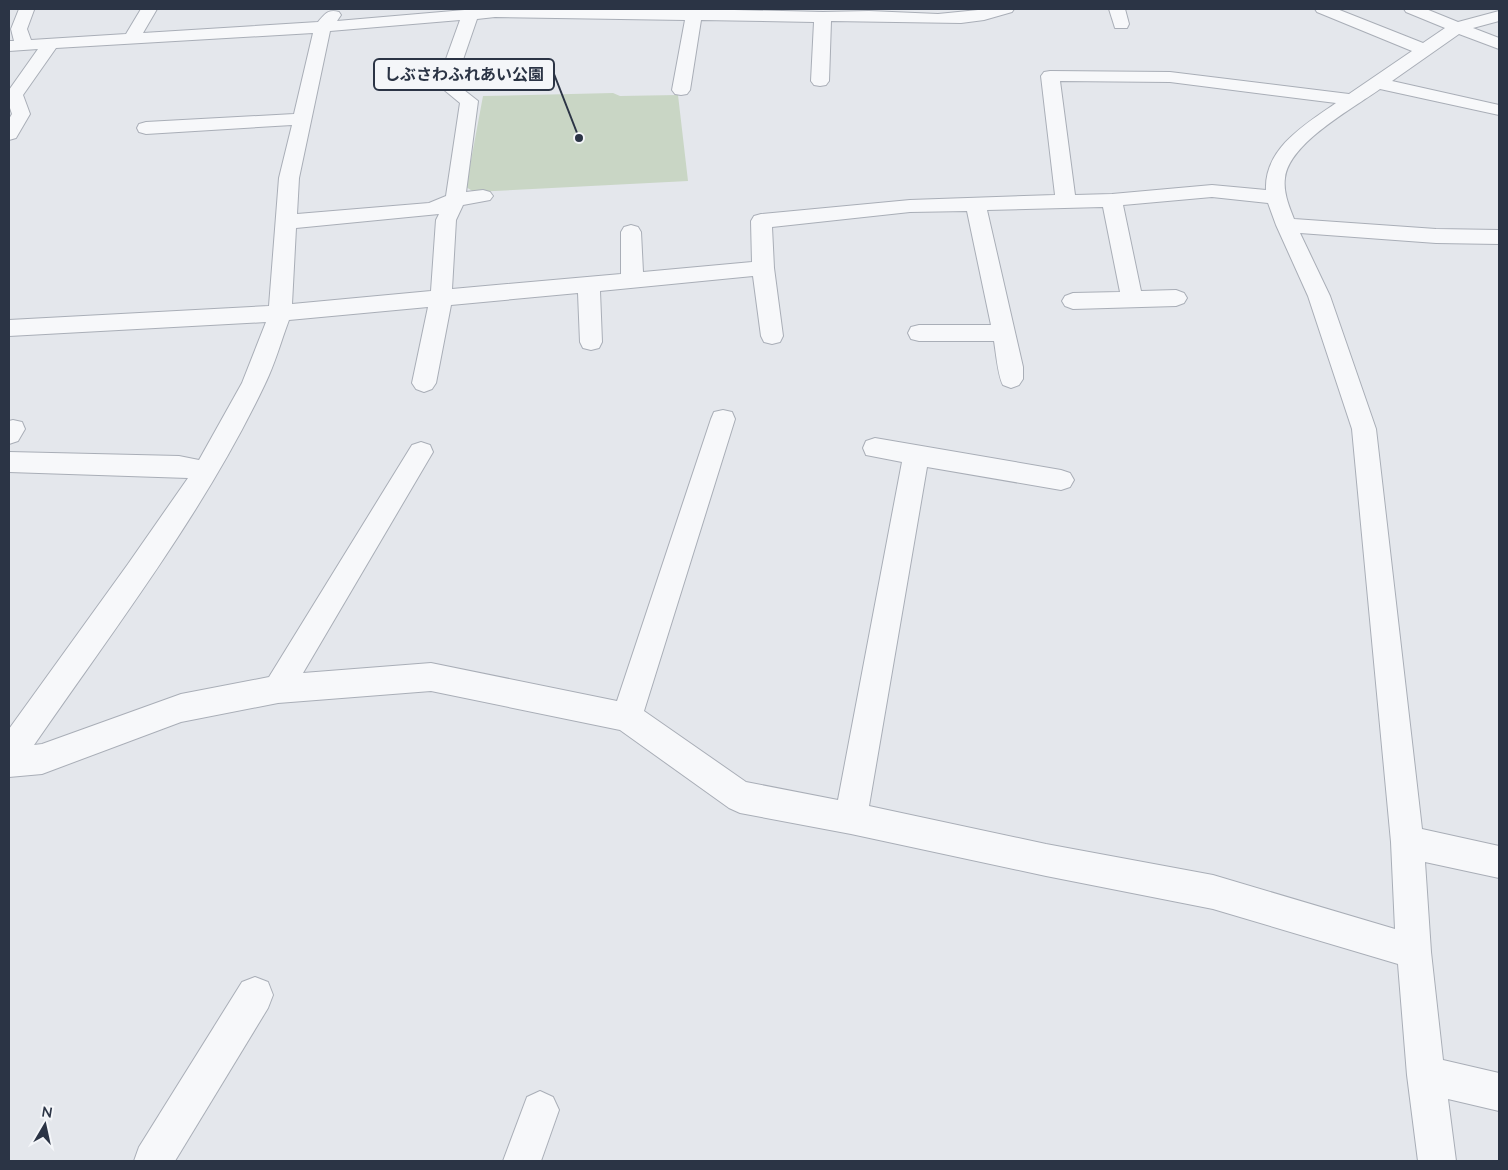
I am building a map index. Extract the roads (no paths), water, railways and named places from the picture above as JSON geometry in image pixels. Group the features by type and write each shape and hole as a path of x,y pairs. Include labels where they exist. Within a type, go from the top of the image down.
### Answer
{"street":[{"path":"131,39 149,9"},
{"path":"9,754 138,572 206,471 254,383 280,313 288,178 323,28 338,9"},
{"path":"26,10 19,29 16,45 323,28 494,12 683,12 823,17 846,12 953,17 992,14 1006,9"},
{"path":"1323,9 1425,50"},
{"path":"1412,9 1499,44"},
{"path":"681,90 683,12"},
{"path":"424,383 441,299 446,220 454,200 468,101 446,84 470,14"},
{"path":"1437,1161 1426,1075 1414,952 1407,842 1364,429 1319,296 1286,225 1276,197 1275,178 1280,162 1297,139 1457,27 1499,16"},
{"path":"820,80 823,17"},
{"path":"9,134 21,114 14,95 50,44"},
{"path":"1066,202 1050,76 1170,77 1351,100"},
{"path":"1378,83 1499,110"},
{"path":"146,128 302,119"},
{"path":"184,147 194,125"},
{"path":"443,134 464,132"},
{"path":"772,336 763,268 761,221 910,206 1112,200 1212,191 1276,197"},
{"path":"285,222 432,209 454,200 483,196"},
{"path":"1112,200 1132,300"},
{"path":"976,204 1011,367 1011,379"},
{"path":"1286,225 1436,236 1499,237"},
{"path":"631,232 632,281"},
{"path":"9,328 280,313 763,268"},
{"path":"589,285 591,342"},
{"path":"1074,301 1176,298"},
{"path":"919,333 1004,333"},
{"path":"627,717 723,419"},
{"path":"875,448 1061,480"},
{"path":"278,688 421,452"},
{"path":"851,818 916,455"},
{"path":"9,462 179,466 206,471"},
{"path":"9,762 42,759 181,708 278,688 431,677 627,717 740,796 1046,860 1213,892 1414,952"},
{"path":"1407,842 1499,862"},
{"path":"153,1161 255,995"},
{"path":"1426,1075 1499,1092"},
{"path":"522,1161 540,1110"}],"place":[{"name":"しぶさわふれあい公園","path":"579,138"}]}
